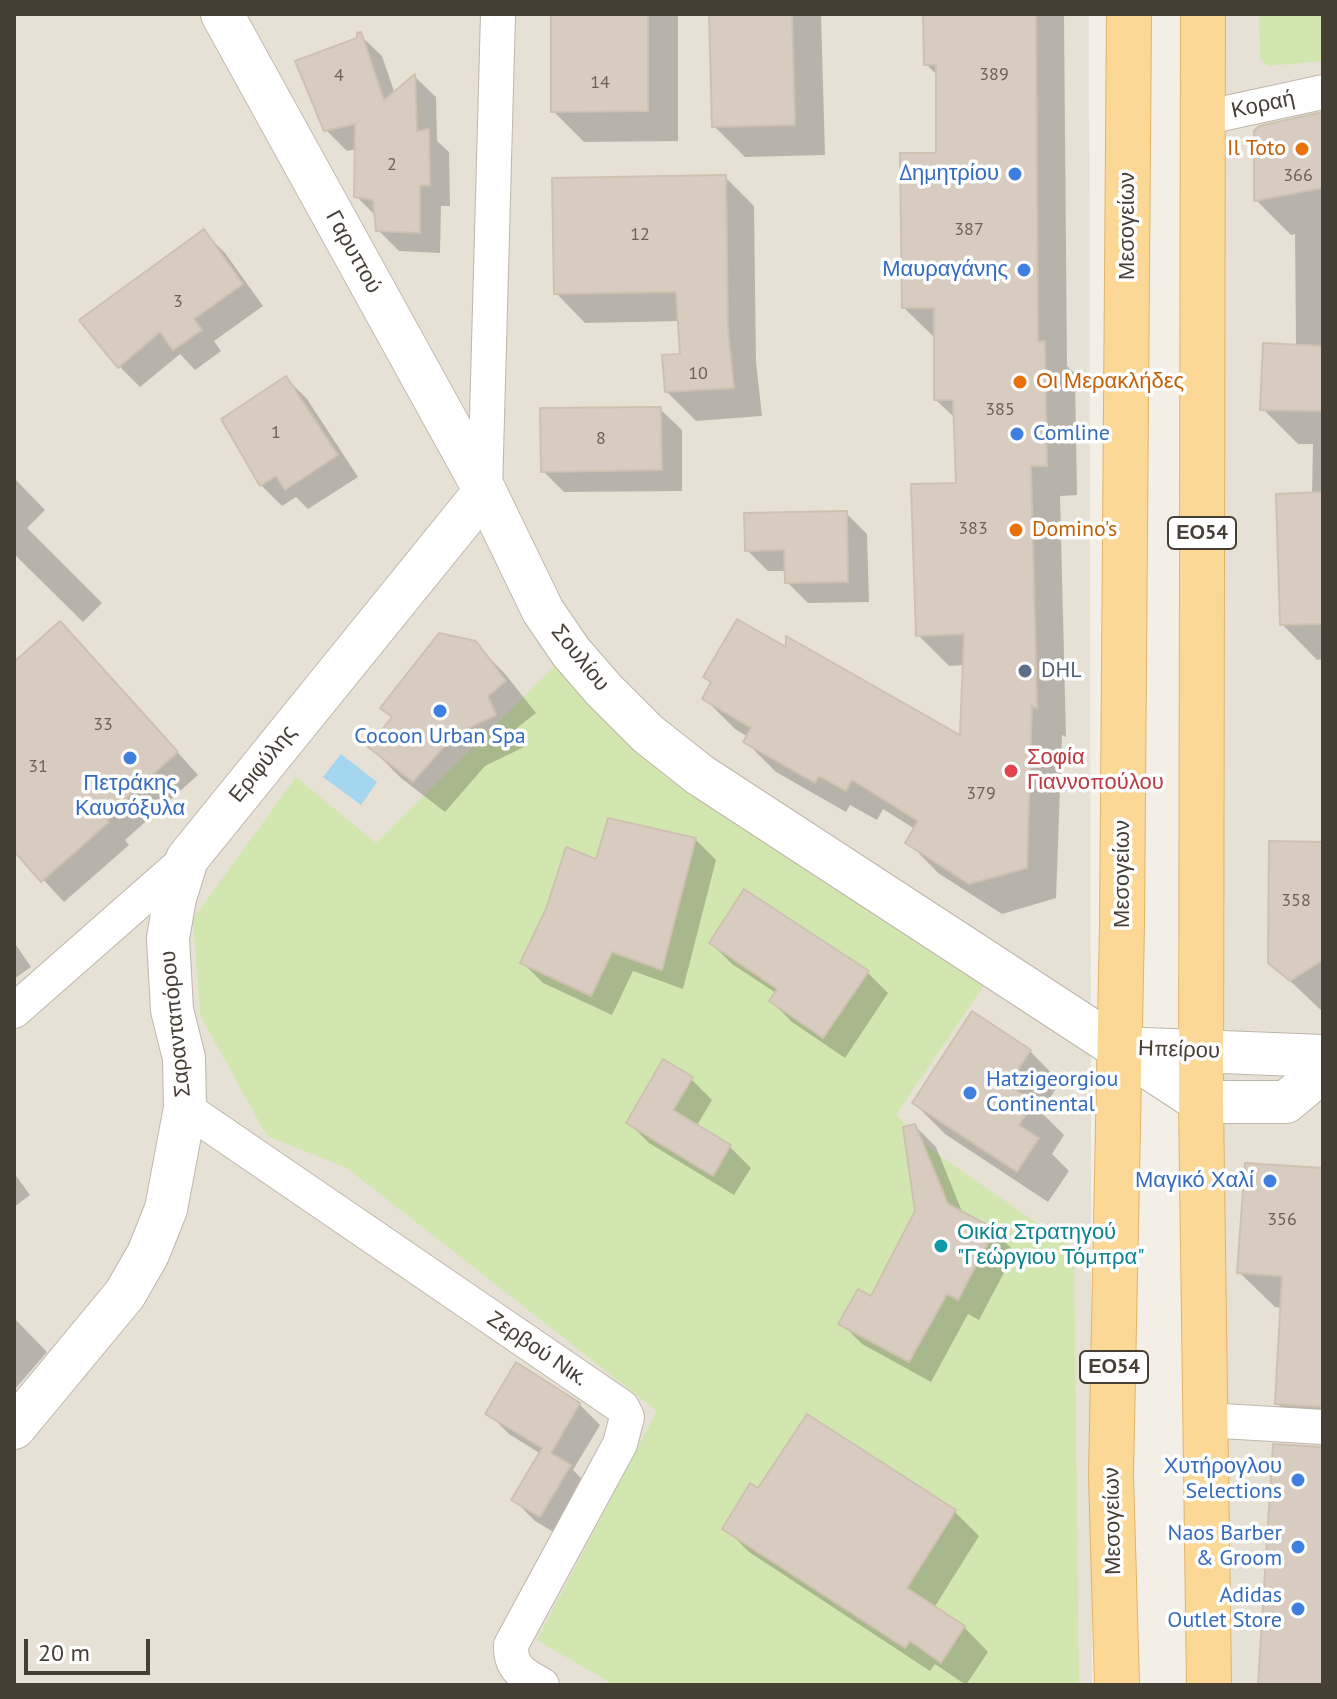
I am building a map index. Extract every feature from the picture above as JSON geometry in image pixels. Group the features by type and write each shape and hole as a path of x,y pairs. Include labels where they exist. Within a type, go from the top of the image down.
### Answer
{"main road":[{"name":"Μεσογείων","path":"1117,1685 1111,1475 1120,1048 1129,14"},
{"name":"ΕΟ54","path":"1203,14 1201,1102 1209,1685"}],"street":[{"name":"Γαρυττού","path":"222,14 485,491"},
{"name":"Σουλίου","path":"498,14 485,491 543,611 571,652 648,734 700,775 1120,1048"},
{"name":"Κοραή","path":"1203,118 1323,92"},
{"name":"Εριφύλης","path":"14,1011 187,859 485,491"},
{"name":"Σαρανταπόρου","path":"14,1428 125,1294 148,1254 166,1209 185,1108 184,1058 172,1010 168,938 175,898 187,859"},
{"name":"Ηπείρου","path":"1120,1048 1323,1056"},
{"name":"Ηπείρου","path":"1120,1048 1201,1102"},
{"path":"1201,1102 1286,1102 1323,1071"},
{"name":"Ζερβού Νικ.","path":"185,1108 622,1407 627,1417 620,1444 511,1645 514,1665 542,1685"},
{"path":"1205,1420 1323,1427"}],"shaded area":[{"path":"14,14 1089,14 1092,1685 14,1685"},
{"path":"1201,14 1323,14 1323,1685 1230,1685"}],"green space":[{"path":"1259,14 1323,14 1323,61 1268,66 1260,58"},
{"path":"557,664 984,985 896,1115 936,1153 1074,1249 1079,1685 614,1685 537,1640 657,1411 347,1168 267,1136 200,1015 193,919 296,777 376,843"}],"water":[{"path":"341,754 377,782 361,805 323,777"}],"building":[{"path":"551,14 648,14 648,111 551,112"},
{"path":"709,14 792,14 795,125 712,127"},
{"path":"923,14 1036,14 1038,342 1045,341 1047,466 1031,466 1037,708 1032,706 1027,868 969,884 905,843 918,821 852,780 846,791 819,776 815,783 743,742 751,728 702,699 711,682 703,677 737,619 786,647 786,636 960,735 964,634 916,636 911,484 956,483 953,400 934,400 934,308 902,308 900,153 936,153 936,65 924,65"},
{"path":"361,32 384,100 415,74 417,131 429,129 430,185 420,186 420,233 376,231 373,200 354,197 355,124 324,131 295,61 357,38 357,33"},
{"path":"1323,112 1323,188 1254,201 1254,131 1259,126"},
{"path":"726,175 728,331 734,388 665,392 662,355 680,354 676,292 554,294 552,178"},
{"path":"204,229 243,284 194,319 202,330 173,350 160,332 118,368 79,320"},
{"path":"1263,343 1323,346 1323,411 1260,410"},
{"path":"286,376 338,455 285,490 276,476 260,486 221,419"},
{"path":"661,407 662,470 541,472 540,408"},
{"path":"1323,492 1323,624 1280,625 1276,494"},
{"path":"847,511 848,582 785,583 784,550 745,551 744,513"},
{"path":"60,621 178,752 105,817 109,822 41,882 14,851 14,662"},
{"name":"Cocoon Urban Spa","path":"439,633 476,641 506,681 488,696 496,715 454,735 413,782 368,747 392,717 380,708"},
{"path":"608,818 696,838 662,970 612,952 591,996 520,963 546,909 566,847 596,859"},
{"path":"1269,841 1323,842 1323,960 1290,981 1268,963"},
{"path":"744,889 869,971 823,1038 769,1001 777,989 709,943"},
{"name":"Hatzigeorgiou Continental","path":"972,1011 1031,1050 1008,1085 1034,1102 1019,1125 1039,1138 1017,1172 912,1103"},
{"path":"663,1059 693,1077 673,1110 731,1145 713,1176 626,1123"},
{"path":"915,1124 948,1204 995,1229 958,1300 947,1294 909,1362 838,1324 858,1289 871,1296 915,1211 903,1127"},
{"path":"1245,1163 1323,1168 1323,1407 1275,1404 1282,1276 1237,1273"},
{"path":"516,1362 580,1403 551,1453 571,1465 540,1517 511,1500 542,1448 485,1414"},
{"path":"807,1414 956,1510 907,1588 965,1626 941,1663 910,1641 905,1648 722,1529 750,1483 758,1488"},
{"path":"1273,1444 1323,1447 1323,1685 1258,1685"}],"place":[{"name":"Il Toto","path":"1302,149"},
{"name":"Δημητρίου","path":"1015,174"},
{"name":"Μαυραγάνης","path":"1024,270"},
{"name":"Οι Μερακλήδες","path":"1020,382"},
{"name":"Comline","path":"1017,434"},
{"name":"Domino's","path":"1016,530"},
{"name":"DHL","path":"1025,671"},
{"name":"Cocoon Urban Spa","path":"440,711"},
{"name":"Πετράκης Καυσόξυλα","path":"130,758"},
{"name":"Σοφία Γιαννοπούλου","path":"1011,771"},
{"name":"Hatzigeorgiou Continental","path":"970,1093"},
{"name":"Μαγικό Χαλί","path":"1270,1181"},
{"name":"Οικία Στρατηγού \"Γεώργιου Τόμπρα\"","path":"941,1246"},
{"name":"Χυτήρογλου Selections","path":"1298,1480"},
{"name":"Naos Barber & Groom","path":"1298,1547"},
{"name":"Adidas Outlet Store","path":"1298,1609"}]}
